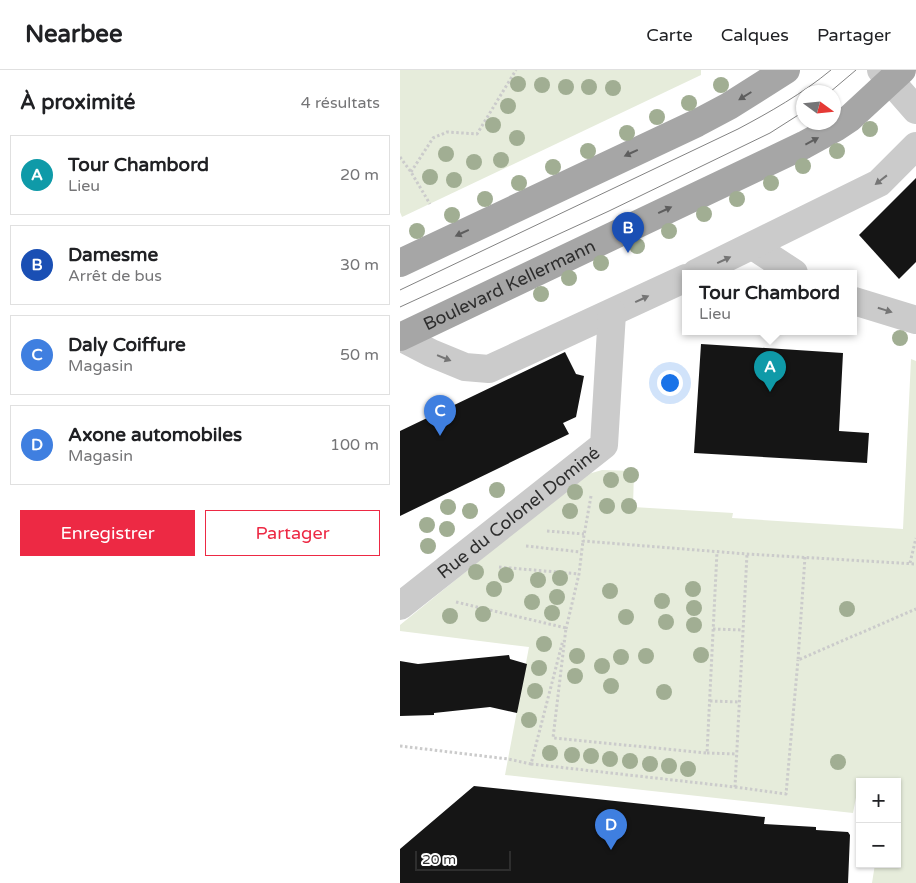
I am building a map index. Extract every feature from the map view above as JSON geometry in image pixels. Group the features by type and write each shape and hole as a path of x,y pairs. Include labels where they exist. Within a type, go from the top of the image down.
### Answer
{"main road":[{"path":"400,263 729,106 786,70"},
{"name":"Boulevard Kellermann","path":"400,337 804,145 850,118 891,74"}],"street":[{"path":"891,74 916,110"},
{"path":"702,270 879,183 916,146"},
{"path":"753,246 789,270"},
{"name":"Boulevard Kellermann","path":"400,337 431,353 465,367 489,369 682,280"},
{"path":"857,302 916,320"},
{"name":"Rue du Colonel Dominé","path":"400,606 604,445 612,313"}],"path":[{"path":"412,172 433,138 447,132 477,134 516,70"},
{"path":"400,157 412,172 430,204"},
{"path":"531,764 579,574 592,490"},
{"path":"539,536 547,530 584,534"},
{"path":"910,563 916,538"},
{"path":"531,541 523,546 581,552"},
{"path":"583,541 717,552 916,564"},
{"path":"707,753 717,552"},
{"path":"736,787 747,554"},
{"path":"400,746 508,759 531,764 786,794 805,557"},
{"path":"504,562 498,567 579,574"},
{"path":"462,597 455,603 566,628"},
{"path":"798,660 916,608"},
{"path":"566,628 553,738 707,753 737,754"},
{"path":"713,628 743,630"},
{"path":"710,701 739,702"}],"green space":[{"path":"400,70 701,70 701,75 402,217 400,212"},
{"path":"911,359 916,361 916,883 872,883 874,868 901,868 901,778 856,778 856,798 853,813 505,775 529,647 400,631 400,625 585,475 602,470 634,471 633,507 733,513 732,518 903,529"}],"building":[{"path":"916,178 916,262 899,279 859,235"},
{"path":"701,344 843,353 839,431 869,433 867,463 694,453"},
{"path":"565,352 576,374 584,376 576,417 563,423 569,434 400,516 400,431"},
{"path":"509,655 510,659 527,664 517,713 490,707 434,713 434,715 400,716 400,661 418,664"},
{"path":"474,786 765,817 764,824 816,827 816,830 848,832 850,835 848,883 400,883 400,849"}],"tram line":[{"path":"400,290 738,129 786,102 831,70"},
{"path":"838,85 856,70"},
{"path":"400,307 609,211 770,133 796,116"}],"place":[{"name":"Damesme","path":"628,253"},
{"name":"Tour Chambord","path":"770,392"},
{"name":"Daly Coiffure","path":"440,436"},
{"name":"Axone automobiles","path":"611,850"}]}
